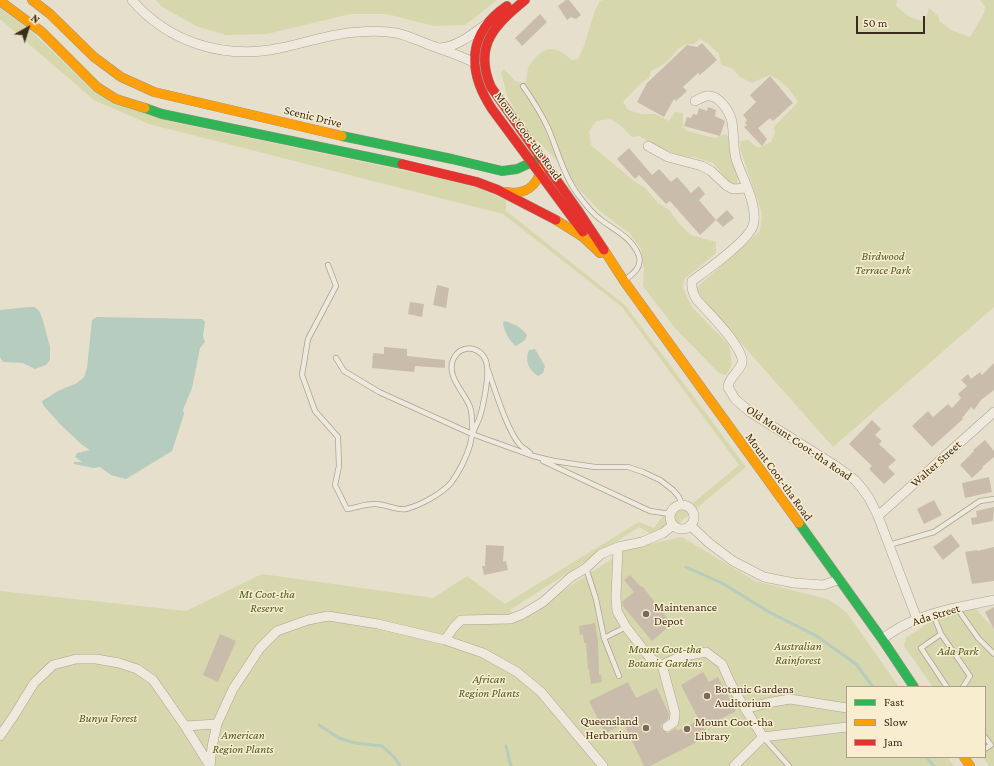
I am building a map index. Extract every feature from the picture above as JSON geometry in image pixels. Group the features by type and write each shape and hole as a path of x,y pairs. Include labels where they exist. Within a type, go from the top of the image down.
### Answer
{"main road":[{"name":"Scenic Drive","path":"32,0 50,14 94,57 121,77 154,92 371,143 499,170 513,170 541,158"},
{"name":"Mount Coot-tha Road","path":"518,0 500,10 487,23 477,42 475,63 477,81 484,95 531,163 624,281"},
{"path":"484,71 485,52 492,33 501,21 525,0"},
{"path":"0,1 42,32 98,87 116,99 162,114 466,178 510,193 518,193 532,186 536,182 540,175 541,158"},
{"path":"475,63 484,71"},
{"name":"Mount Coot-tha Road","path":"484,71 496,95 586,222 624,281 838,580 882,639 913,686"},
{"path":"490,186 546,214 569,228 587,240 603,256"}],"street":[{"path":"132,0 150,18 166,30 182,39 208,48 242,52 278,49 328,36 361,32 395,33 436,47 475,63"},
{"path":"436,47 443,48 454,44 487,23"},
{"name":"Old Mount Coot-tha Road","path":"695,101 706,96 711,96 719,101 729,113 732,121 736,159 747,188 754,219 752,228 747,236 724,257 692,281 691,287 697,300 734,341 741,356 742,363 730,378 728,387 735,399 750,412 836,466 855,480 869,498 878,516 917,620"},
{"path":"648,146 668,157 702,166 711,171 727,186 733,189 747,188"},
{"name":"Walter Street","path":"878,516 994,412"},
{"path":"682,505 693,511 694,519 691,526 683,530 676,528 673,525 670,514 674,508 682,505"},
{"path":"445,640 457,622 461,620 510,619 523,614 543,602 571,578 586,568 601,554 618,547 642,542 663,533 673,525"},
{"path":"691,526 709,543 733,561 764,577 794,583 823,586 838,580"},
{"path":"618,547 616,597 617,611 626,627 650,658 662,664 675,713 674,722 667,727"},
{"name":"Ada Street","path":"882,639 894,631 933,614 994,600"},
{"path":"210,766 217,724 233,689 260,648 277,631 296,623 328,616 378,624 445,640 483,653 517,672 541,692 603,766"},
{"path":"662,664 679,657 706,652 722,664 745,709 763,737"},
{"path":"0,736 34,683 53,665 76,659 96,659 119,663 137,669 153,680 185,726 210,766"},
{"path":"745,709 790,699 846,708"},
{"path":"185,726 217,724"},
{"path":"734,766 763,737 846,727"}],"lane":[{"path":"523,86 542,116 564,171 579,197 598,218 625,236 635,248 640,265 637,270 624,281"},
{"path":"328,265 336,286 308,339 302,375 315,411 338,437 339,466 335,485 347,509 374,504 405,509 434,497 450,483 463,464 472,434 482,410 488,368"},
{"path":"472,434 471,408 456,382 452,363 455,355 461,350 467,348 481,353 486,360 503,411 513,433 520,445 533,456 574,465 595,467 628,467 660,480 673,490 679,497 682,505"},
{"path":"336,358 344,371 379,392 472,434 533,456 650,511 670,514"},
{"path":"889,545 934,532 980,501 994,499"},
{"path":"586,568 596,599 604,638 619,676"},
{"path":"957,608 978,638 994,654"},
{"path":"933,614 941,634 970,676 964,686"},
{"path":"604,638 626,627"},
{"path":"941,634 920,648 946,686"},
{"path":"763,737 789,766"},
{"path":"986,738 991,745 986,748"}],"green space":[{"path":"156,0 497,0 465,25 434,26 387,14 350,14 267,34 226,35 196,26 161,6"},
{"name":"Birdwood Terrace Park","path":"897,0 896,6 908,16 921,21 926,17 929,8 939,17 939,21 951,30 970,37 984,13 985,7 980,0 994,0 994,307 833,447 694,290 760,231 762,214 740,148 741,141 748,140 758,148 771,142 775,133 774,127 798,102 792,93 782,83 769,75 752,83 740,77 732,68 721,65 719,54 700,39 694,44 684,45 669,60 651,71 649,78 641,83 623,102 628,110 641,114 655,114 669,121 675,112 683,113 683,127 687,131 715,138 725,134 728,137 732,155 739,174 737,184 731,184 713,163 694,157 682,156 659,148 639,136 632,137 620,125 610,119 596,121 589,131 591,145 634,181 645,188 658,203 669,210 680,225 691,235 716,242 716,253 684,279 683,288 691,306 729,345 732,364 726,375 719,373 675,328 643,286 644,269 641,249 629,232 599,210 578,188 555,158 527,131 507,96 501,72 504,69 515,81 522,83 526,82 528,69 532,62 541,53 549,49 563,53 572,60 578,59 584,46 595,10 600,1"},
{"name":"Mount Coot-tha Botanic Gardens","path":"0,8 30,30 92,90 168,121 448,180 478,188 506,200 506,211 625,305 746,467 660,539 639,527 510,610 518,620 627,549 682,537 755,581 827,599 847,613 898,686 846,686 846,758 948,758 954,766 0,766 0,591 186,611 262,574 433,598 467,576 505,604 639,522 654,528 673,502 681,500 692,504 739,465 622,307 503,214 149,124 94,100 0,19"},
{"name":"Ada Park","path":"974,607 994,629 994,766 989,766 984,758 986,758 986,686 932,686 904,646 906,638 931,621"}],"shaded area":[{"path":"35,307 40,312 50,347 50,360 46,365 35,369 23,363 3,362 0,357 0,310"},
{"path":"97,317 202,319 205,322 203,336 205,342 200,348 192,388 183,410 184,414 172,451 126,479 111,475 100,467 94,468 74,464 74,462 82,462 75,457 77,453 90,450 81,444 60,424 43,405 42,401 58,391 77,383 84,377 87,368 92,320"},
{"path":"504,321 514,324 522,330 527,335 525,340 516,346 509,339 506,333 503,324"},
{"path":"535,349 545,366 543,373 538,376 532,371 527,361 529,350"}],"building":[{"path":"566,0 569,0 581,15 576,19 571,17 567,20 558,6"},
{"path":"540,14 547,22 522,46 515,38"},
{"path":"702,43 717,60 700,75 698,73 683,87 687,91 676,101 674,99 664,117 637,102 647,83 687,45 697,47"},
{"path":"770,76 793,103 773,121 770,118 758,128 767,139 762,146 744,127 747,125 745,123 747,120 743,115 756,102 750,95"},
{"path":"708,107 716,110 715,116 725,121 720,136 684,126 687,117 691,118 693,114 697,115 699,108 707,111"},
{"path":"629,148 652,175 659,169 671,182 677,177 691,193 699,186 705,194 699,200 716,220 700,235 670,201 666,204 639,175 635,179 617,159"},
{"path":"727,210 734,218 723,227 716,220"},
{"path":"437,285 449,288 446,308 433,305"},
{"path":"410,302 424,304 422,317 408,314"},
{"path":"384,347 407,349 407,356 445,360 445,368 415,366 414,372 372,368 373,353 384,354"},
{"path":"994,363 994,390 981,400 974,410 971,407 962,418 963,419 932,447 912,426 928,411 933,417 948,404 952,408 961,398 958,394 967,386 961,380 968,374 971,379 980,372 982,375"},
{"path":"872,420 881,429 875,435 882,441 879,444 896,460 888,467 895,474 884,484 869,469 872,466 849,444"},
{"path":"985,440 994,451 994,457 972,478 960,465 974,451 973,450"},
{"path":"989,477 992,492 965,498 962,483"},
{"path":"934,500 942,515 924,524 917,509"},
{"path":"994,507 993,521 972,525 971,518 977,517 976,511"},
{"path":"951,534 960,546 943,560 933,547"},
{"path":"486,545 504,546 503,562 506,561 508,570 484,575 482,566 485,566"},
{"path":"994,547 994,581 972,584 965,552"},
{"name":"Maintenance Depot","path":"630,575 641,587 642,586 672,624 652,641 623,606 622,602 634,592 624,580"},
{"path":"994,607 994,630 985,612"},
{"path":"595,623 598,641 599,675 601,675 602,682 591,684 586,643 584,643 583,634 580,635 579,626"},
{"path":"220,634 236,641 218,682 203,675"},
{"name":"Queensland Herbarium","path":"703,672 709,682 718,677 736,711 704,728 709,736 650,766 644,766 624,724 605,733 589,701 628,682 636,698 657,688 669,714 668,719 661,725 662,730 668,733 676,728 677,731 699,720 681,685"}],"waterway":[{"path":"686,567 722,583 769,612 815,635 856,664 872,686"},
{"path":"319,725 339,738 355,743 382,746 395,758 400,766"},
{"path":"506,746 511,766"},
{"path":"927,758 934,766"}],"traffic: fast":[{"path":"145,108 162,114 402,164"},
{"path":"342,136 502,171 517,169 541,158"},
{"path":"799,523 882,639 913,686"}],"traffic: slow":[{"path":"32,0 50,14 94,57 121,77 154,92 342,136"},
{"path":"0,1 42,32 97,87 116,99 145,108"},
{"path":"506,192 513,193 524,191 529,188 536,181 541,169"},
{"path":"556,220 583,237 600,253"},
{"path":"604,250 624,281 799,523"},
{"path":"965,758 970,766"}],"traffic: jam":[{"path":"525,0 504,18 490,37 484,59 486,72 491,87 604,250"},
{"path":"507,6 484,28 478,40 475,53 475,67 478,81 492,109 583,232"},
{"path":"402,164 477,182 498,190 556,220"}],"place":[{"name":"Maintenance Depot","path":"646,614"},
{"name":"Botanic Gardens Auditorium","path":"707,696"},
{"name":"Queensland Herbarium","path":"646,728"},
{"name":"Mount Coot-tha Library","path":"687,729"}],"park label":[{"name":"Mt Coot-tha Reserve","path":"267,601"},
{"name":"Australian Rainforest","path":"798,653"},
{"name":"African Region Plants","path":"489,686"},
{"name":"Bunya Forest","path":"108,718"},
{"name":"American Region Plants","path":"243,742"}]}
